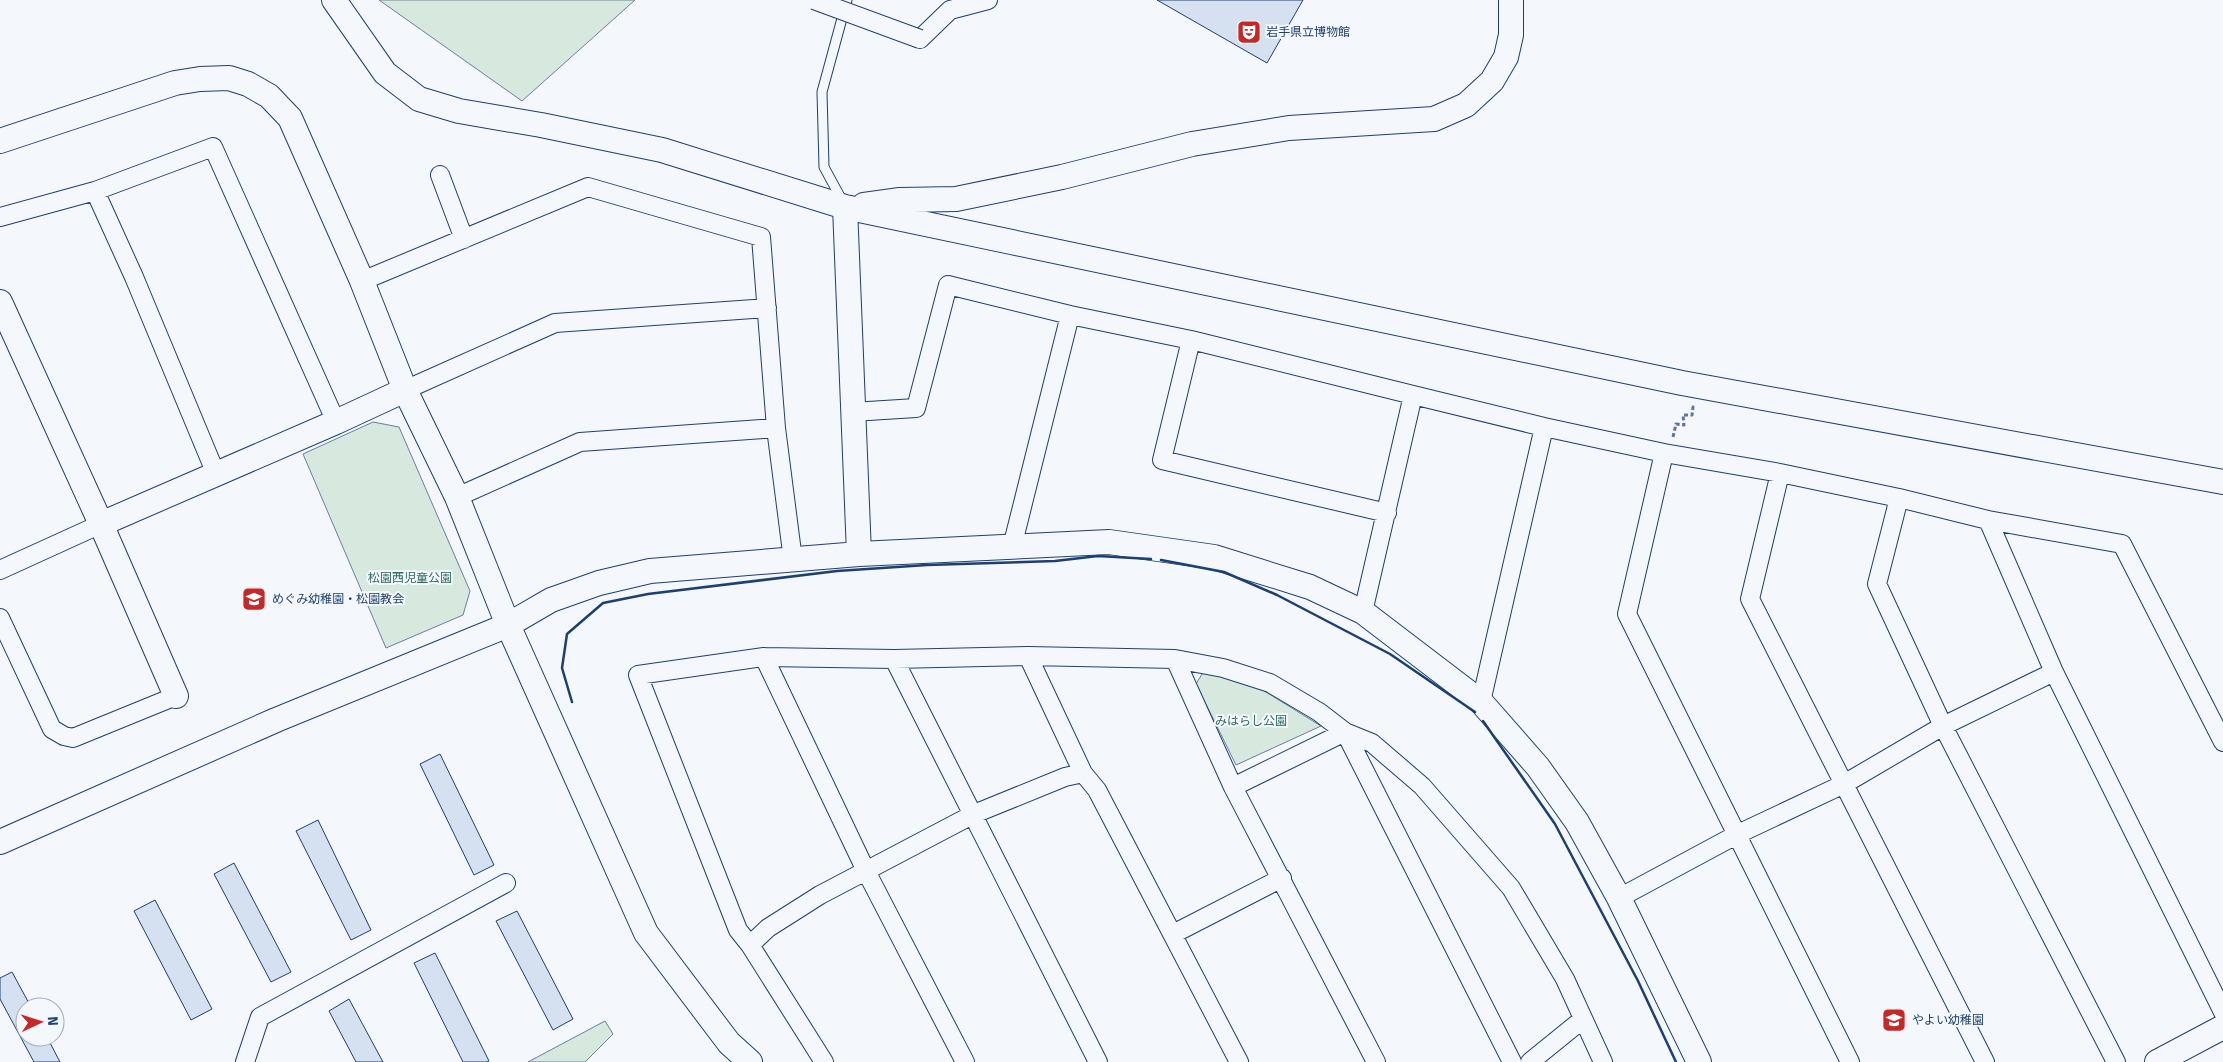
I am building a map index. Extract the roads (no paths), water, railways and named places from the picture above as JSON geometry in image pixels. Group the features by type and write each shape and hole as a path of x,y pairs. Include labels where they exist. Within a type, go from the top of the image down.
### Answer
{"street":[{"path":"334,0 385,73 420,99 459,111 541,125 662,150 845,207 1682,383 2223,482"},
{"path":"814,0 920,39 950,10 988,0"},
{"path":"845,207 900,200 956,199 1062,176 1192,144 1289,128 1434,119 1466,105 1492,81 1506,57 1511,35 1511,0"},
{"path":"0,141 175,83 200,79 229,78 248,84 269,96 290,118 362,281 404,390 457,497 508,625 646,933 729,1043 750,1062"},
{"path":"0,217 95,191 213,147 336,422"},
{"path":"440,175 464,238"},
{"path":"362,281 588,187 760,237 776,428 793,560"},
{"path":"95,191 134,277 216,474"},
{"path":"845,207 859,554"},
{"path":"852,412 916,408 948,285 1070,315 1190,340 1544,427 1664,454 1780,473 1899,498 1988,520 2122,544 2223,742"},
{"path":"0,302 101,524 176,696 73,738 64,736 52,729 0,618"},
{"path":"0,570 555,323 767,308"},
{"path":"1012,547 1070,315"},
{"path":"1190,340 1162,460 1387,513"},
{"path":"1363,612 1413,395"},
{"path":"1481,702 1544,427"},
{"path":"457,497 580,442 776,428"},
{"path":"1664,454 1627,614 1850,1062"},
{"path":"1780,473 1750,599 1985,1062"},
{"path":"1899,498 1877,584 1943,726 2116,1062"},
{"path":"1988,520 2054,672 2223,1012"},
{"path":"0,842 276,720 508,625 551,600 608,581 650,571 859,554 1110,542 1214,557 1310,587 1363,612 1481,702 1538,767 1577,822 1619,898 1699,1062"},
{"path":"1028,656 1083,773 1097,790 1239,1062"},
{"path":"824,1062 750,945 738,930 638,675 764,657 1028,656 1175,659 1222,668 1270,683 1319,712 1345,732 1372,742 1422,786 1511,888 1565,980 1603,1062"},
{"path":"764,657 866,870 965,1062"},
{"path":"894,658 1098,1062"},
{"path":"1175,659 1233,787 1376,1062"},
{"path":"1619,898 1738,834 1844,784 1943,726 2054,672"},
{"path":"1233,787 1345,732"},
{"path":"1345,732 1512,1062"},
{"path":"750,945 768,928 805,904 974,814 1065,777 1083,773"},
{"path":"1172,934 1282,878"},
{"path":"245,1062 260,1016 506,883"},
{"path":"1530,1062 1583,1019"},
{"path":"2157,1062 2223,1027"}],"lane":[{"path":"845,207 824,167 821,124 822,92 847,0"}],"place":[{"name":"岩手県立博物館","path":"1249,32"},
{"name":"めぐみ幼稚園・松園教会","path":"254,599"},
{"name":"やよい幼稚園","path":"1894,1020"}],"park label":[{"name":"松園西児童公園","path":"410,578"},
{"name":"みはらし公園","path":"1251,721"}]}
